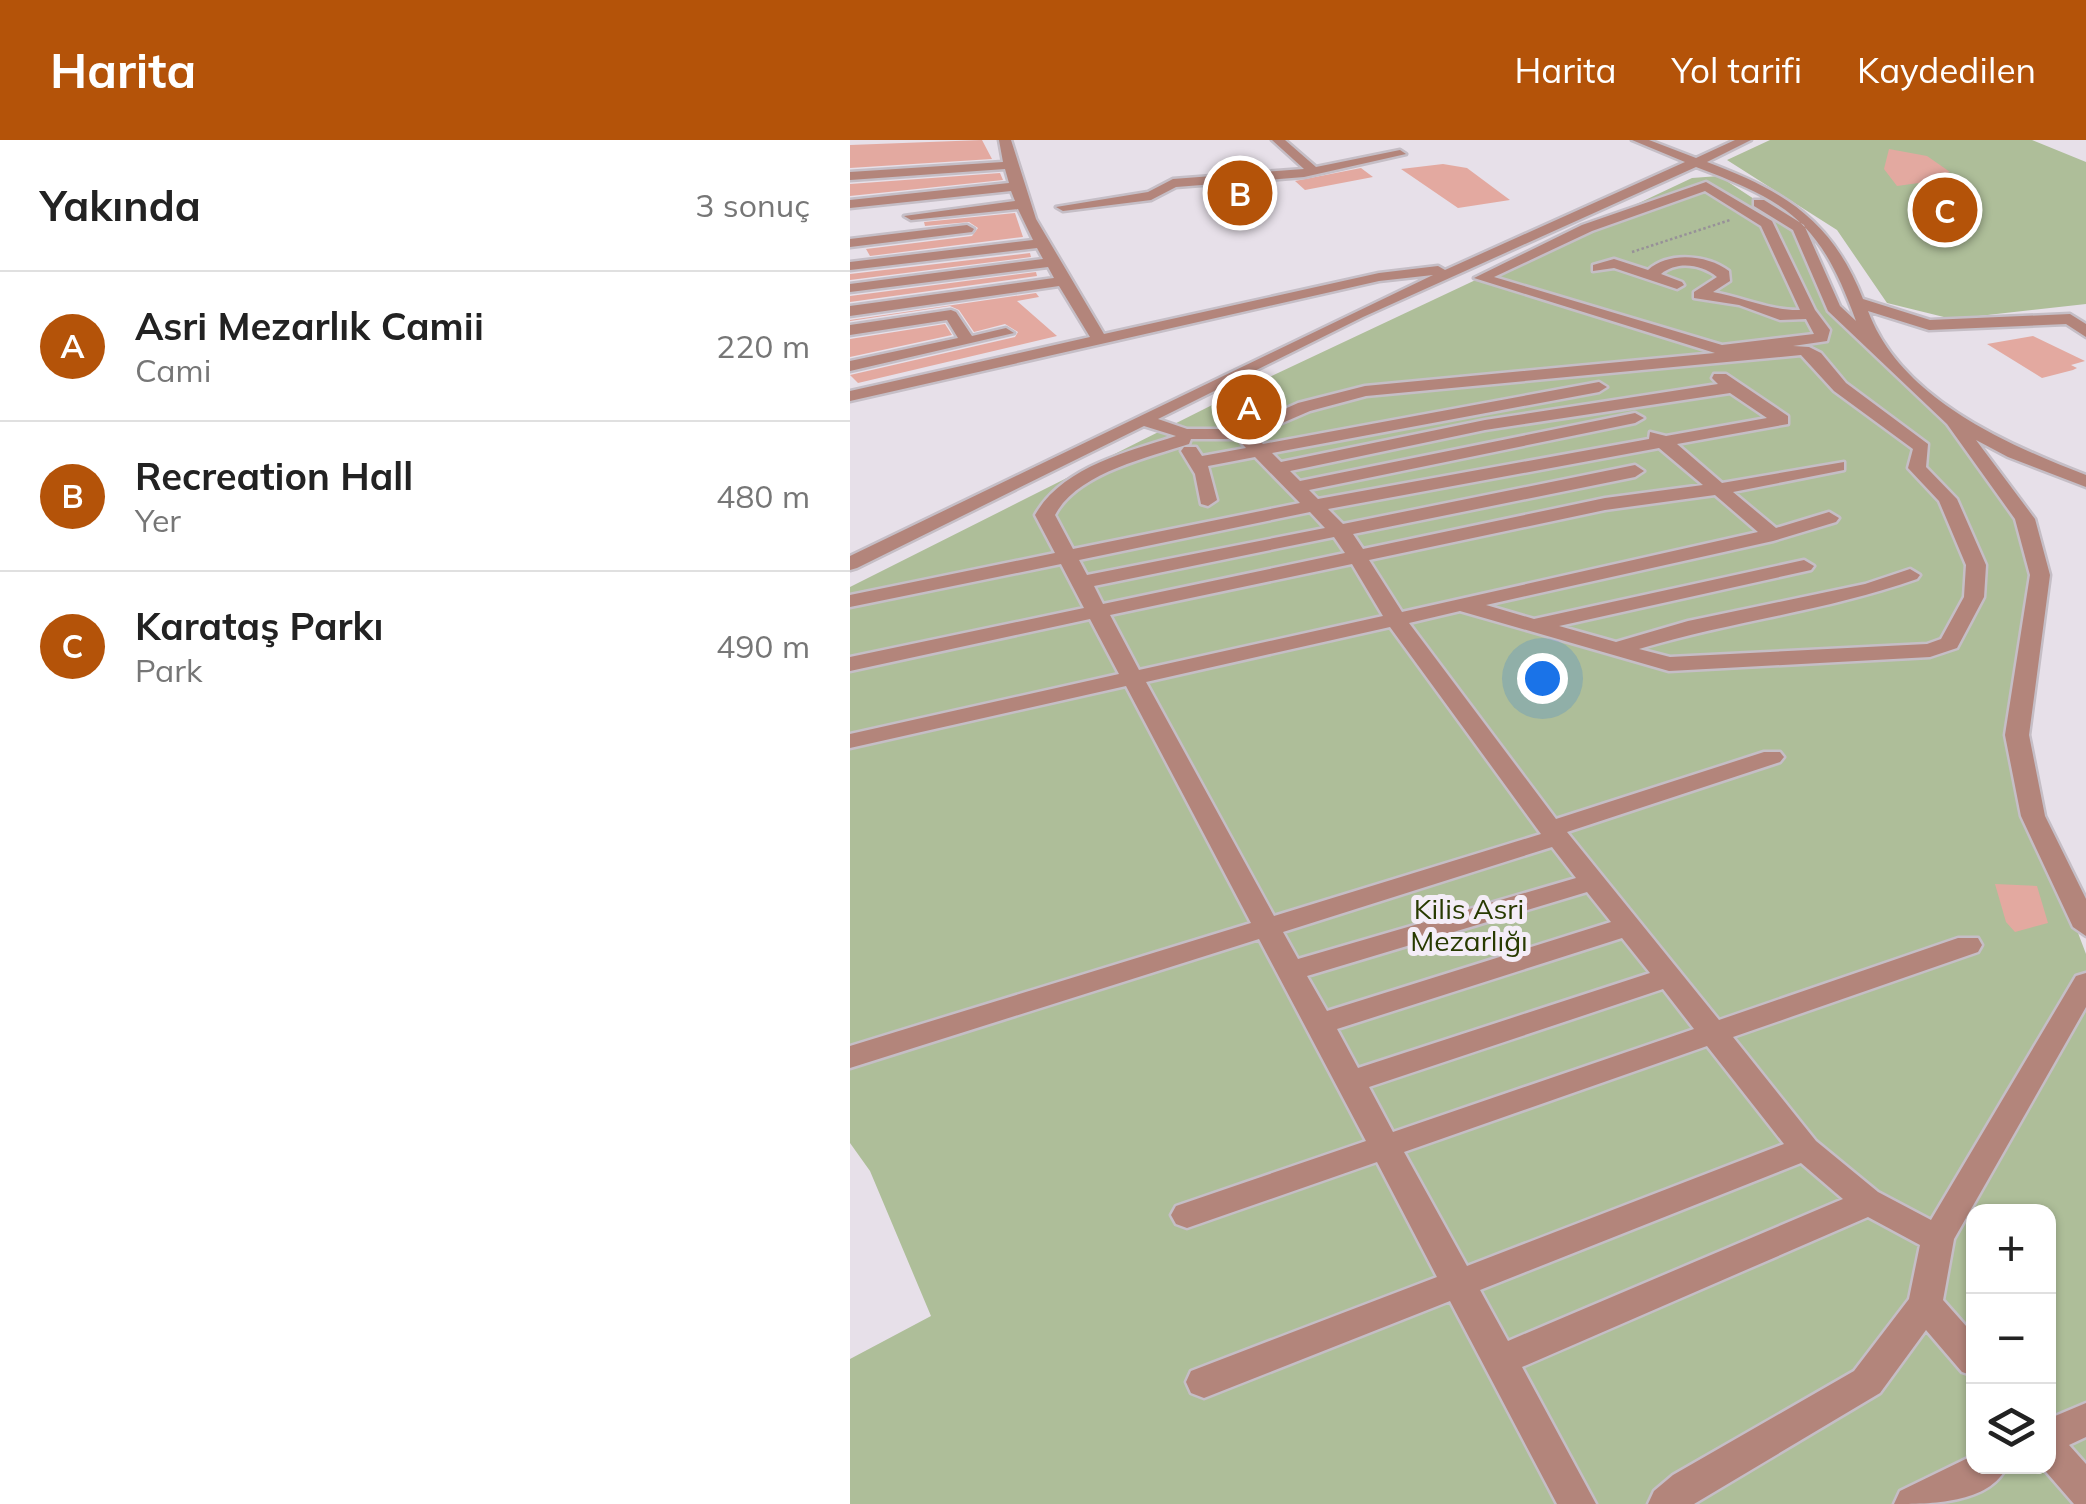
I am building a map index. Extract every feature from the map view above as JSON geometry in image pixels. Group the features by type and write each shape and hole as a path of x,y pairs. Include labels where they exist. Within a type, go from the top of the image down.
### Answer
{"street":[{"path":"1005,140 1008,165 1052,262 1100,340"},
{"path":"1278,140 1313,171"},
{"path":"1063,206 1151,196 1173,183 1220,183 1405,157 1381,140"},
{"path":"1638,140 1691,162 1727,171 1802,218 1826,240 1856,302 1860,330"},
{"path":"850,564 1422,285 1745,140"},
{"path":"1691,162 1799,228 1833,308 1953,420 2014,454 2086,480"},
{"path":"850,176 1008,165"},
{"path":"850,189 1018,186"},
{"path":"1696,186 1712,187 1768,224 1809,313 1824,333 1818,340 1721,350 1481,278 1587,228 1696,186"},
{"path":"850,204 896,190"},
{"path":"896,190 913,223 922,256 948,298"},
{"path":"850,242 913,223 1026,204"},
{"path":"1560,221 1587,228 1652,276 1678,285"},
{"path":"913,223 970,236 1038,231"},
{"path":"850,266 922,256 970,236 1038,231"},
{"path":"1598,268 1616,250"},
{"path":"850,288 1052,262"},
{"path":"1652,276 1670,264 1705,264 1722,271 1726,278 1699,296 1742,300 1775,314 1833,308"},
{"path":"850,396 1379,277 1458,268"},
{"path":"850,311 1064,281"},
{"path":"850,410 1385,289 1422,285"},
{"path":"1856,302 1929,325 2078,318"},
{"path":"850,330 951,315 967,341"},
{"path":"1860,330 1983,330 2078,318"},
{"path":"2078,318 2086,332"},
{"path":"850,366 1006,332"},
{"path":"1248,442 1304,407 1366,391 1803,350 1820,358 1836,384 1894,423 1922,448 1918,468 1943,492 1969,541 1977,573 1974,597 1953,640 1930,650 1680,664 1612,650 1458,604"},
{"path":"1306,496 1782,420 1692,358"},
{"path":"1580,370 1773,534"},
{"path":"1577,1504 1078,583 1045,515 1051,501 1111,466 1189,446 1248,442 1599,386"},
{"path":"1275,469 1432,434 1734,387"},
{"path":"850,602 1064,556 1635,418"},
{"path":"1143,420 1189,446 1208,500"},
{"path":"1953,420 2025,519 2040,575 2017,735 2033,816 2086,928"},
{"path":"1248,442 1340,531 1396,619 1554,833 1804,1149 1867,1200 1938,1239"},
{"path":"850,664 1358,554 1644,497 1719,490 1838,466"},
{"path":"1078,583 1635,471"},
{"path":"850,741 1773,534 1829,518"},
{"path":"1527,627 1804,566"},
{"path":"1612,650 1688,627 1870,588 1910,575"},
{"path":"850,1057 1554,833 1772,757"},
{"path":"1290,971 1592,882"},
{"path":"1319,1024 1626,926"},
{"path":"1187,1215 1383,1144 1968,945"},
{"path":"1351,1082 1667,978"},
{"path":"1667,1504 1686,1487 1867,1382 1924,1304 1938,1239 1962,1191 2086,983"},
{"path":"1204,1382 1804,1149"},
{"path":"1499,1360 1840,1217 1867,1200"},
{"path":"1924,1304 1966,1352"},
{"path":"2056,1433 2086,1419"},
{"path":"2056,1456 2086,1491"},
{"path":"1913,1504 1973,1474"}],"path":[{"path":"1616,250 1646,250 1742,216"}],"green space":[{"path":"1770,140 2032,140 2086,162 2086,304 1952,319 1887,303 1837,230 1727,160"},
{"name":"Kilis Asri Mezarlığı","path":"1719,176 1800,229 1837,312 1924,389 2027,521 2042,577 2019,738 2061,888 2086,954 2086,1504 850,1504 850,1359 931,1316 870,1171 850,1143 850,587 1248,387 1692,178"}],"building":[{"path":"982,140 992,159 850,168 850,145"},
{"path":"1889,149 1927,156 1950,172 1926,182 1897,186 1884,169"},
{"path":"1443,164 1467,168 1510,200 1458,208 1401,169"},
{"path":"1361,168 1373,177 1305,190 1295,181"},
{"path":"1000,173 1003,180 850,196 850,184"},
{"path":"1239,186 1259,204 1232,208 1212,189"},
{"path":"1015,213 1023,237 870,256 866,249 972,236 978,228 969,222 925,226 924,222"},
{"path":"1030,253 1031,257 850,280 850,274"},
{"path":"1036,272 1037,276 850,302 850,296"},
{"path":"1036,293 1039,297 1017,301 1057,336 858,383 850,375 1015,337 1018,332 1005,324 974,332 959,310 950,306 850,320"},
{"path":"945,324 952,335 850,357 850,339"},
{"path":"2033,336 2085,361 2071,365 2077,368 2073,370 2042,378 1987,344"},
{"path":"1995,884 2037,886 2048,923 2015,932 2006,922"}],"place":[{"name":"Recreation Hall","path":"1240,193"},
{"name":"Karataş Parkı","path":"1945,210"},
{"name":"Asri Mezarlık Camii","path":"1249,407"}]}
